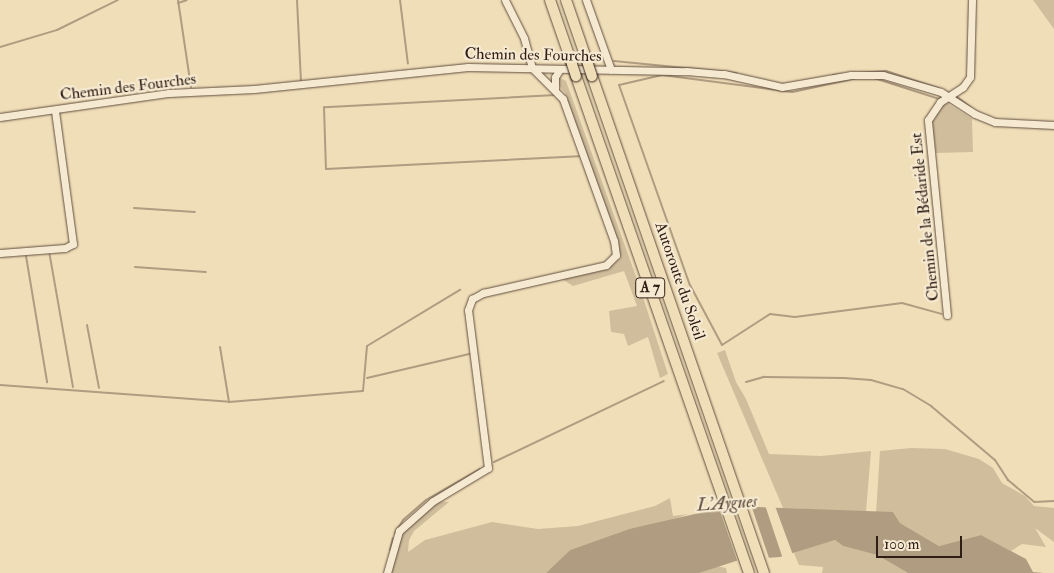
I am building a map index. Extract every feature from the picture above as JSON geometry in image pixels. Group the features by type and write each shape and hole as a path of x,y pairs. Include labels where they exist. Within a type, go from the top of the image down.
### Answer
{"highway":[{"name":"Autoroute du Soleil","path":"550,0 747,570"},
{"name":"Autoroute du Soleil","path":"566,0 763,569"}],"street":[{"path":"388,573 398,531 432,500 488,468 468,310 472,299 483,292 606,265 616,255 614,241 563,99 532,68 524,38 504,0"},
{"path":"586,0 607,70"},
{"name":"Chemin de la Bédaride Est","path":"947,315 928,120 940,102 963,87 970,77 972,0"},
{"name":"Chemin des Fourches","path":"0,117 169,93 339,81 430,69 532,68 724,74 782,87 869,74 896,77 950,96 976,114 995,122 1054,126"},
{"path":"555,90 555,77 560,69"},
{"path":"0,253 65,248 73,244 55,110"}],"shaded area":[{"path":"1033,0 1054,0 1054,29"},
{"path":"558,77 566,81 638,282 668,374 660,378 648,337 628,346 624,334 611,332 609,311 637,306 624,271 573,286 562,279 611,266 621,258 565,93 557,83"},
{"path":"947,103 972,119 973,152 936,153 931,120 938,109"},
{"path":"725,350 736,382 746,399 769,454 821,456 871,451 866,512 783,508 717,353"},
{"path":"911,448 945,449 979,459 993,468 1002,483 1025,496 1034,506 1054,508 1054,542 1035,528 1046,547 1022,544 1011,551 981,535 939,546 900,523 893,512 876,513 880,451"},
{"path":"670,498 673,516 688,514 667,522 629,529 570,550 546,573 390,573 401,533 436,501 449,502 414,531 409,540 408,552 425,540 492,522 538,529 578,526 655,506"},
{"path":"756,507 893,512 900,523 939,546 981,535 1026,559 1033,572 1044,573 908,573 877,555 843,546 835,540 780,557 739,560 699,573 546,573 570,550 629,529 717,509"},
{"path":"835,540 843,546 877,555 908,573 822,573 823,567 799,565 794,553 797,550"},
{"path":"717,566 726,568 727,573 699,573"}],"pier":[{"path":"751,505 770,561 738,563 718,506"},
{"path":"765,505 775,506 793,555 790,557 783,559"}],"waterway":[{"path":"0,47 57,30 118,0"},
{"path":"178,0 191,87"},
{"path":"178,3 187,0"},
{"path":"297,0 301,81"},
{"path":"400,0 408,64"},
{"path":"614,61 736,73"},
{"path":"833,75 886,71 938,88"},
{"path":"857,78 792,92 662,75 619,85 690,285 722,345 770,314 795,317 902,303 942,314"},
{"path":"874,78 939,99"},
{"path":"556,95 324,107 326,169 579,156"},
{"path":"956,96 970,107"},
{"path":"134,208 195,212"},
{"path":"49,251 73,387"},
{"path":"26,256 47,382"},
{"path":"135,267 206,272"},
{"path":"0,385 229,402 363,391 367,346 460,290"},
{"path":"87,325 99,388"},
{"path":"220,347 229,402"},
{"path":"367,378 469,354"},
{"path":"746,382 764,377 844,378 871,380 903,389 931,406 995,460 1008,480 1034,502 1054,501"},
{"path":"494,462 664,381"},
{"path":"395,533 403,520 426,500 480,469"},
{"path":"390,550 393,538"}],"water label":[{"name":"L'Aygues","path":"727,504"}]}
